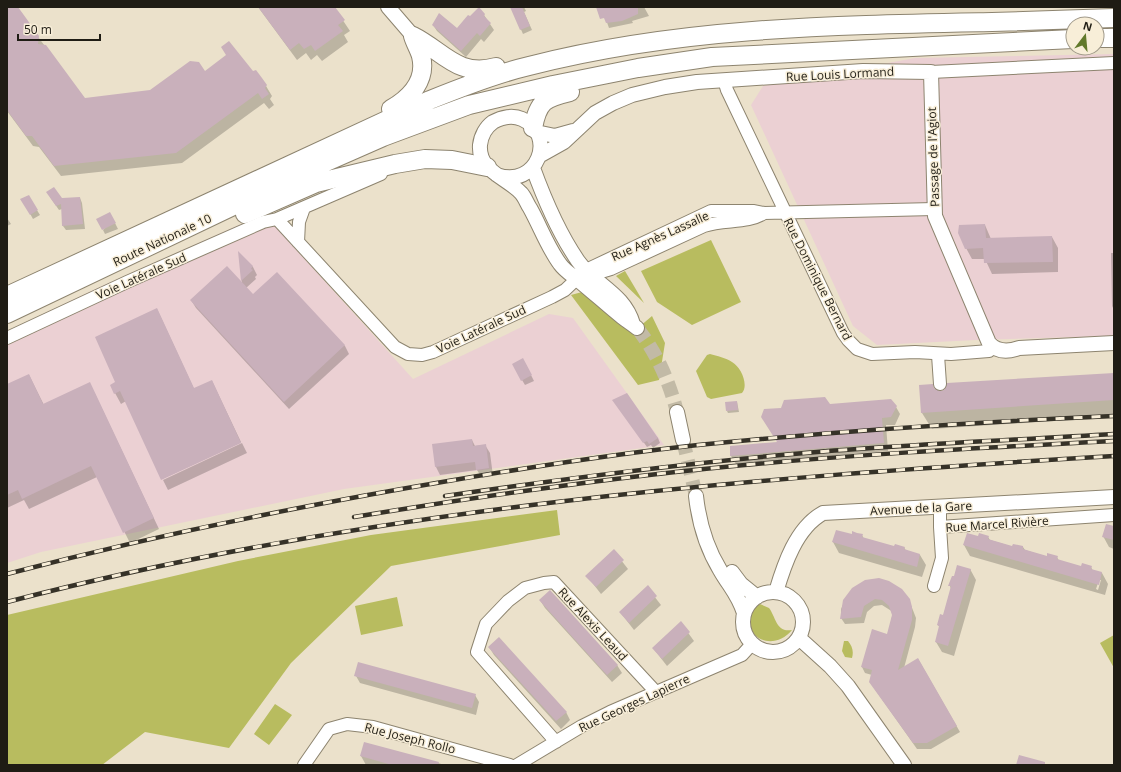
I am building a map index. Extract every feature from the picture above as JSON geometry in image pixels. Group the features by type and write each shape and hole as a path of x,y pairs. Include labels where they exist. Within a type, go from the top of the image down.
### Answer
{"main road":[{"path":"994,22 1005,13 1062,7"},
{"path":"7,296 430,100 500,74 528,66 643,43 722,32 907,23 1114,18"},
{"path":"413,36 455,64 475,70 488,69 540,55 626,37 643,43"},
{"path":"383,121 387,111 407,98 416,86 421,73 421,56 413,36"},
{"name":"Route Nationale 10","path":"7,314 317,166 383,137 469,105 553,85 638,68 712,57 1065,39"},
{"path":"535,130 538,109 543,102 550,97 628,78 638,68"},
{"path":"183,230 203,232 316,183 395,164 425,159 452,160 492,171"}],"street":[{"path":"388,7 413,36"},
{"name":"Rue Louis Lormand","path":"536,162 564,142 595,114 632,95 665,87 724,80 863,71 931,72 1114,63"},
{"name":"Passage de l'Agiot","path":"931,72 934,209 942,234 983,328 985,337 993,347"},
{"name":"Rue Dominique Bernard","path":"724,80 727,90 785,213 843,333 852,345 861,351 872,354 915,352 938,354 989,352 993,347"},
{"path":"516,117 528,123 535,130 540,139 536,162 544,198 550,214 578,260 584,275 569,262 545,221 521,193 492,171 481,155 480,141 482,135 490,124 502,118 516,117"},
{"name":"Rue Louis Lormand","path":"535,130 555,136 568,134 579,129"},
{"path":"492,171 509,178 516,177 522,175 536,162"},
{"name":"Voie Latérale Sud","path":"7,338 134,279 263,222 277,219 381,174 395,164"},
{"path":"521,193 562,267 584,275 607,287 629,311 635,326"},
{"path":"298,242 299,222 304,208"},
{"name":"Rue Agnès Lassalle","path":"584,275 711,212 754,211 764,213 785,213 934,209"},
{"name":"Rue Agnès Lassalle","path":"584,275 611,269 704,226 727,220 755,219 764,213"},
{"name":"Voie Latérale Sud","path":"277,219 396,347 408,354 422,355 444,347 552,297 565,290 584,275"},
{"path":"983,328 996,339 1019,348"},
{"path":"993,347 1004,350 1114,343"},
{"path":"938,354 940,384"},
{"path":"677,412 683,440"},
{"path":"744,613 747,606 764,593 776,592 787,596 795,602 800,610 803,620 799,638 789,647 777,652 768,652 752,644 744,630 744,613 735,590 720,571 708,548 699,520 696,496 710,536 719,553 741,584 757,597"},
{"name":"Avenue de la Gare","path":"776,592 790,551 816,517 823,513 1114,497"},
{"path":"940,507 938,518 940,528"},
{"name":"Rue Marcel Rivière","path":"934,586 942,558 940,528 1114,515"},
{"name":"Rue Alexis Leaud","path":"556,742 477,652 486,624 508,601 525,588 554,582 655,691"},
{"path":"799,638 830,666 848,686 904,765"},
{"name":"Rue Georges Lapierre","path":"517,765 582,726 655,691 742,655 752,644"},
{"name":"Rue Joseph Rollo","path":"305,763 329,729 347,724 373,727 510,765"},
{"path":"305,763 319,765"}],"shaded area":[{"path":"1105,54 1114,54 1114,336 976,340 877,345 853,326 751,105 763,86 915,58 1065,55 1105,56"},
{"path":"264,214 413,379 549,314 573,318 664,445 344,489 41,552 7,563 7,331 104,285"}],"green space":[{"path":"711,240 741,302 692,325 657,302 641,271"},
{"path":"625,271 644,303 616,276"},
{"path":"582,292 632,333 652,316 665,343 659,380 638,385 571,295"},
{"path":"710,354 721,357 735,364 743,376 745,385 742,393 711,399 707,397 696,371 707,355"},
{"path":"557,510 560,535 391,566 291,663 229,748 145,732 102,765 7,765 7,615 238,561 371,535"},
{"path":"397,597 403,626 361,635 355,606"},
{"path":"760,604 769,608 780,627 787,630 792,630 784,637 776,640 768,641 760,639 754,634 751,627 750,618 753,607"},
{"path":"1114,635 1114,668 1100,643"},
{"path":"844,641 848,641 852,647 852,658 845,657 842,651"},
{"path":"275,704 292,715 269,745 254,734"}],"building":[{"path":"7,7 18,7 39,36 38,44 46,45 85,98 150,90 190,61 199,62 205,71 226,55 221,47 229,41 253,71 256,70 267,85 265,88 269,94 262,99 258,93 176,153 54,166 32,136 26,136 7,110"},
{"path":"258,7 335,7 345,20 338,25 343,31 315,51 311,45 304,49 299,43 290,50"},
{"path":"479,7 485,14 484,16 491,23 480,36 477,33 461,51 432,25 439,13 457,28 468,15 470,16"},
{"path":"510,7 522,7 530,26 520,30"},
{"path":"596,7 638,7 638,14 622,21 606,23 604,18 600,19"},
{"path":"54,187 62,198 80,197 83,224 62,226 61,204 56,206 46,192"},
{"path":"29,195 38,210 30,215 20,199"},
{"path":"110,212 116,223 102,230 96,219"},
{"path":"985,224 986,238 1052,236 1053,262 984,263 983,248 965,249 958,233 959,225"},
{"path":"238,251 253,266 251,269 253,270 241,281"},
{"path":"227,266 253,294 277,272 345,345 284,402 190,300"},
{"path":"157,308 194,388 212,380 241,443 161,480 120,391 114,394 110,385 115,382 95,337"},
{"path":"523,358 532,375 521,381 512,364"},
{"path":"1114,373 1114,400 921,413 919,385 933,384 934,388 940,391 944,390 947,383"},
{"path":"29,374 43,404 90,382 154,518 123,533 91,466 22,499 18,490 7,495 7,384"},
{"path":"627,393 658,438 649,444 647,441 643,443 612,400"},
{"path":"825,397 830,404 891,399 897,406 891,417 882,418 884,443 730,456 730,446 777,442 761,417 764,409 781,408 784,400"},
{"path":"737,401 738,410 726,411 725,402"},
{"path":"472,439 473,446 486,444 489,468 476,470 475,462 435,467 432,444"},
{"path":"1106,524 1114,526 1114,540 1102,537"},
{"path":"836,530 852,534 852,531 863,534 862,537 894,546 895,544 905,547 904,549 920,554 917,567 832,542"},
{"path":"967,533 978,536 979,533 989,536 988,539 1012,546 1013,544 1023,546 1023,549 1047,556 1047,553 1058,556 1057,559 1081,566 1082,563 1092,566 1091,569 1102,572 1099,585 963,545"},
{"path":"614,549 624,560 596,587 585,576"},
{"path":"957,565 971,569 948,646 935,642 940,614 943,615 951,586 948,586 952,576 954,576"},
{"path":"879,578 889,581 902,589 910,599 912,607 912,620 898,670 918,658 957,726 927,743 913,743 869,682 872,670 861,667 872,629 887,634 892,615 889,606 882,600 875,599 864,606 861,617 840,619 843,600 852,588 865,580"},
{"path":"648,585 657,596 629,623 619,612"},
{"path":"550,590 618,665 607,675 539,600"},
{"path":"681,621 690,632 662,659 652,648"},
{"path":"499,637 567,712 556,721 488,647"},
{"path":"358,662 476,694 472,708 354,676"},
{"path":"364,742 439,762 438,765 392,765 360,756"},
{"path":"1019,755 1045,762 1045,765 1016,765"}],"tunnel":[{"path":"637,328 651,347 662,368 677,412"},
{"path":"683,440 696,496"}],"railway":[{"path":"7,574 171,534 281,511 448,481 604,457 698,445 854,431 1114,416"},
{"path":"445,496 631,471 770,456 891,447 1114,434"},
{"path":"354,517 529,490 704,469 857,456 1114,441"},
{"path":"7,602 143,570 280,543 418,520 557,502 696,487 835,475 1114,456"}]}
